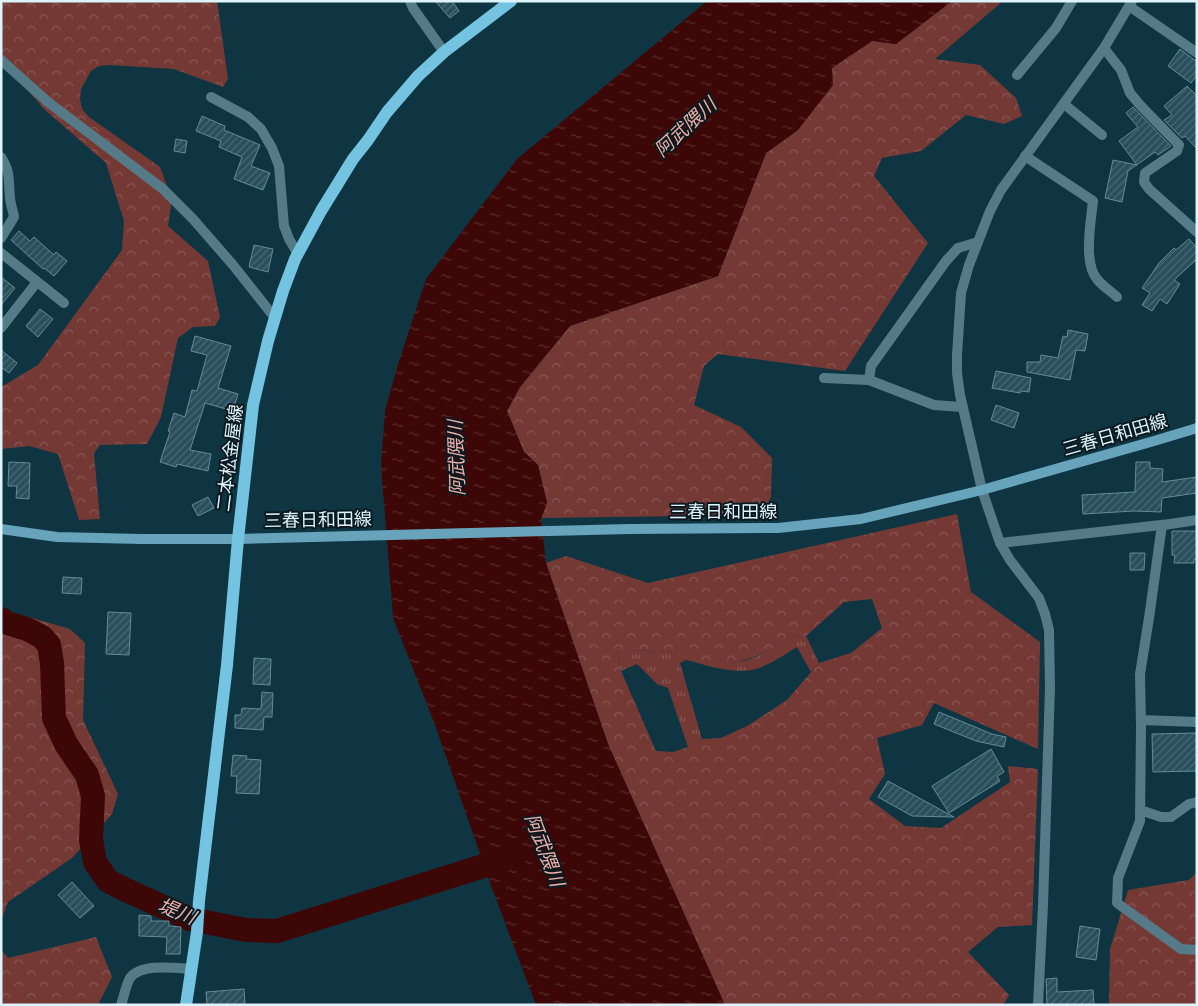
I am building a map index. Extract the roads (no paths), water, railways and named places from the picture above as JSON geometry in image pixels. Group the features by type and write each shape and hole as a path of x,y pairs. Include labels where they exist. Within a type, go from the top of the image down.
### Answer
{"main road":[{"name":"二本松金屋線","path":"186,1005 198,932 199,901 227,664 238,539 254,405 268,340 283,291 298,254 321,210 387,112 418,76 444,52 511,1"},
{"name":"三春日和田線","path":"1,529 58,537 238,539 647,528 778,528 807,526 861,519 982,490 1197,428"}],"street":[{"path":"410,1 444,52"},
{"path":"1017,75 1056,28 1072,1"},
{"path":"1038,1005 1050,688 1048,630 1039,598 1010,560 1000,543 982,490 962,407 957,373 962,293 978,242 990,211 1001,190 1104,48 1131,4 1197,52"},
{"path":"1104,48 1121,70 1130,93 1179,145 1177,151 1145,173 1144,182 1149,189 1197,232"},
{"path":"1,60 48,102 163,188 199,226 275,318"},
{"path":"211,97 248,116 261,129 272,148 279,166 284,226 298,254"},
{"path":"1064,104 1102,135"},
{"path":"1025,156 1093,201 1089,249 1091,269 1096,278 1117,297"},
{"path":"1,157 5,164 6,181 14,217 1,238"},
{"path":"869,380 871,366 946,261 958,248 978,242"},
{"path":"1,253 64,303"},
{"path":"1,328 37,282"},
{"path":"824,378 869,380 934,405 962,407"},
{"path":"1000,543 1197,520"},
{"path":"1162,525 1140,674 1140,820 1118,878 1116,903 1181,949 1197,950"},
{"path":"1141,720 1197,722"},
{"path":"1140,810 1171,817 1189,804 1197,802"},
{"path":"121,1005 130,978 137,972 150,968 192,969"}],"water":[{"name":"阿武隈川","path":"707,1 952,1 896,44 872,41 832,68 833,85 798,130 766,153 718,276 570,326 520,387 507,411 524,452 538,465 547,503 541,519 546,563 608,744 725,1005 536,1005 493,891 435,725 393,618 381,465 385,411 398,364 426,279 517,159"}],"waterway":[{"name":"堤川","path":"1,619 42,637 49,645 52,663 54,718 66,744 87,775 93,796 91,840 95,862 108,881 126,890 190,919 246,930 277,931 515,856"}]}
